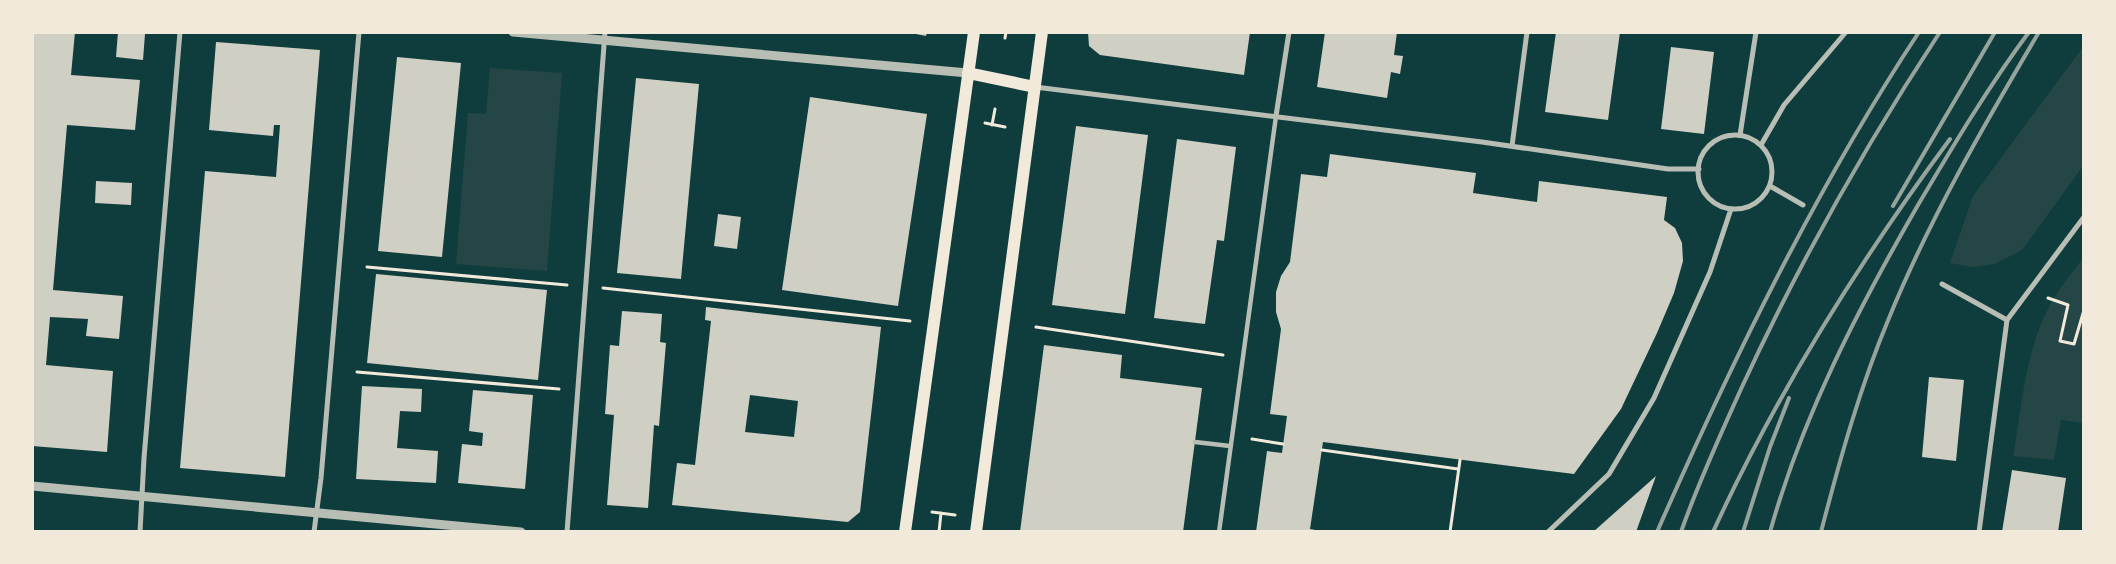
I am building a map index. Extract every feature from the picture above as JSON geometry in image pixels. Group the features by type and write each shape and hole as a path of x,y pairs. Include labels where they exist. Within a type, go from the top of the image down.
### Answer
{"main road":[{"path":"905,532 974,32"},
{"path":"976,532 1031,131 1042,32"},
{"path":"968,73 1035,87"}],"street":[{"path":"140,532 145,448 180,32"},
{"path":"314,532 321,478 359,32"},
{"path":"513,32 604,37 968,73"},
{"path":"1219,532 1289,32"},
{"path":"1512,146 1527,32"},
{"path":"1740,135 1756,32"},
{"path":"1761,145 1784,105 1846,32"},
{"path":"567,532 604,37"},
{"path":"1035,87 1512,146 1668,169 1698,169"},
{"path":"1740,135 1761,145 1768,154 1772,176 1770,186 1763,197 1743,209 1731,209 1720,206 1710,200 1703,191 1699,180 1698,169 1701,157 1717,140 1728,136 1740,135"},
{"path":"1770,186 1803,205"},
{"path":"1548,532 1609,474 1654,398 1710,272 1731,209"},
{"path":"1979,532 2007,320 2084,217"},
{"path":"1942,284 2007,320"},
{"path":"1195,442 1230,446"},
{"path":"32,486 521,532"}],"path":[{"path":"1005,38 1006,32"},
{"path":"992,124 995,109"},
{"path":"978,122 1011,128"},
{"path":"367,267 585,286 933,323"},
{"path":"2048,298 2068,305 2060,341 2074,344 2084,310"},
{"path":"1036,327 1244,358"},
{"path":"357,372 578,390"},
{"path":"1232,436 1283,444"},
{"path":"1322,450 1458,469"},
{"path":"1450,532 1460,460"},
{"path":"924,512 957,516"},
{"path":"939,532 941,514"}],"shaded area":[{"path":"2083,47 2083,166 2022,250 1995,264 1972,267 1950,263 1973,196"},
{"path":"490,68 562,73 547,271 456,264 468,113 486,114"},
{"path":"2083,258 2083,423 2061,420 2054,460 2013,456 2025,379 2035,341 2054,299"}],"building":[{"path":"32,32 75,32 71,75 140,80 135,130 67,125 53,290 123,296 119,339 86,336 88,319 50,317 46,365 113,371 107,452 32,446"},
{"path":"118,32 145,34 143,60 116,57"},
{"path":"906,32 927,32 926,36"},
{"path":"1088,32 1250,32 1244,75 1100,55 1089,46"},
{"path":"1325,32 1397,32 1394,55 1403,56 1400,74 1391,72 1387,98 1317,87"},
{"path":"1556,32 1620,32 1608,120 1545,112"},
{"path":"216,42 320,50 285,477 180,468 205,171 276,177 280,125 274,125 273,136 209,130"},
{"path":"1671,47 1714,52 1704,134 1661,129"},
{"path":"397,57 461,63 442,257 378,251"},
{"path":"636,78 699,84 681,279 617,273"},
{"path":"810,97 927,114 898,306 782,290"},
{"path":"1076,126 1148,135 1125,314 1052,305"},
{"path":"1177,139 1236,147 1224,241 1217,240 1205,324 1154,318"},
{"path":"1330,154 1476,173 1473,193 1537,202 1539,181 1667,197 1664,220 1675,228 1682,243 1683,261 1674,293 1621,409 1574,474 1323,442 1310,529 1326,532 1256,532 1267,451 1282,453 1287,416 1270,414 1281,329 1276,312 1276,292 1281,276 1290,262 1301,174 1327,177"},
{"path":"96,181 132,183 131,205 95,203"},
{"path":"718,214 741,217 737,249 714,246"},
{"path":"376,274 547,290 538,380 367,363"},
{"path":"706,307 881,327 860,512 848,522 672,505 677,463 695,465 711,321 705,320","holes":["750,395 798,401 794,437 745,432"]},
{"path":"622,311 662,314 660,342 666,343 659,426 654,425 648,508 607,505 614,415 605,414 610,345 619,346"},
{"path":"1044,345 1122,355 1120,378 1202,388 1183,532 1020,532"},
{"path":"1929,377 1964,380 1956,461 1922,457"},
{"path":"362,386 422,389 421,412 400,411 397,448 438,451 436,483 356,479"},
{"path":"473,390 533,395 525,489 458,483 462,444 482,446 483,433 469,431"},
{"path":"2012,470 2066,478 2058,532 2002,532"},
{"path":"1656,476 1636,532 1593,532"}],"railway":[{"path":"1657,532 1715,403 1810,214 1845,152 1919,32"},
{"path":"1681,532 1717,442 1741,389 1809,252 1885,118 1940,32"},
{"path":"1893,206 1995,32"},
{"path":"1770,532 1783,489 1816,405 1874,284 1944,161 1985,95 2029,32"},
{"path":"1821,532 1843,450 1860,397 1889,318 1905,281 1959,172 2039,32"},
{"path":"1713,532 1764,429 1821,329 1916,185 1950,139"},
{"path":"1743,532 1770,447 1789,398"}]}
